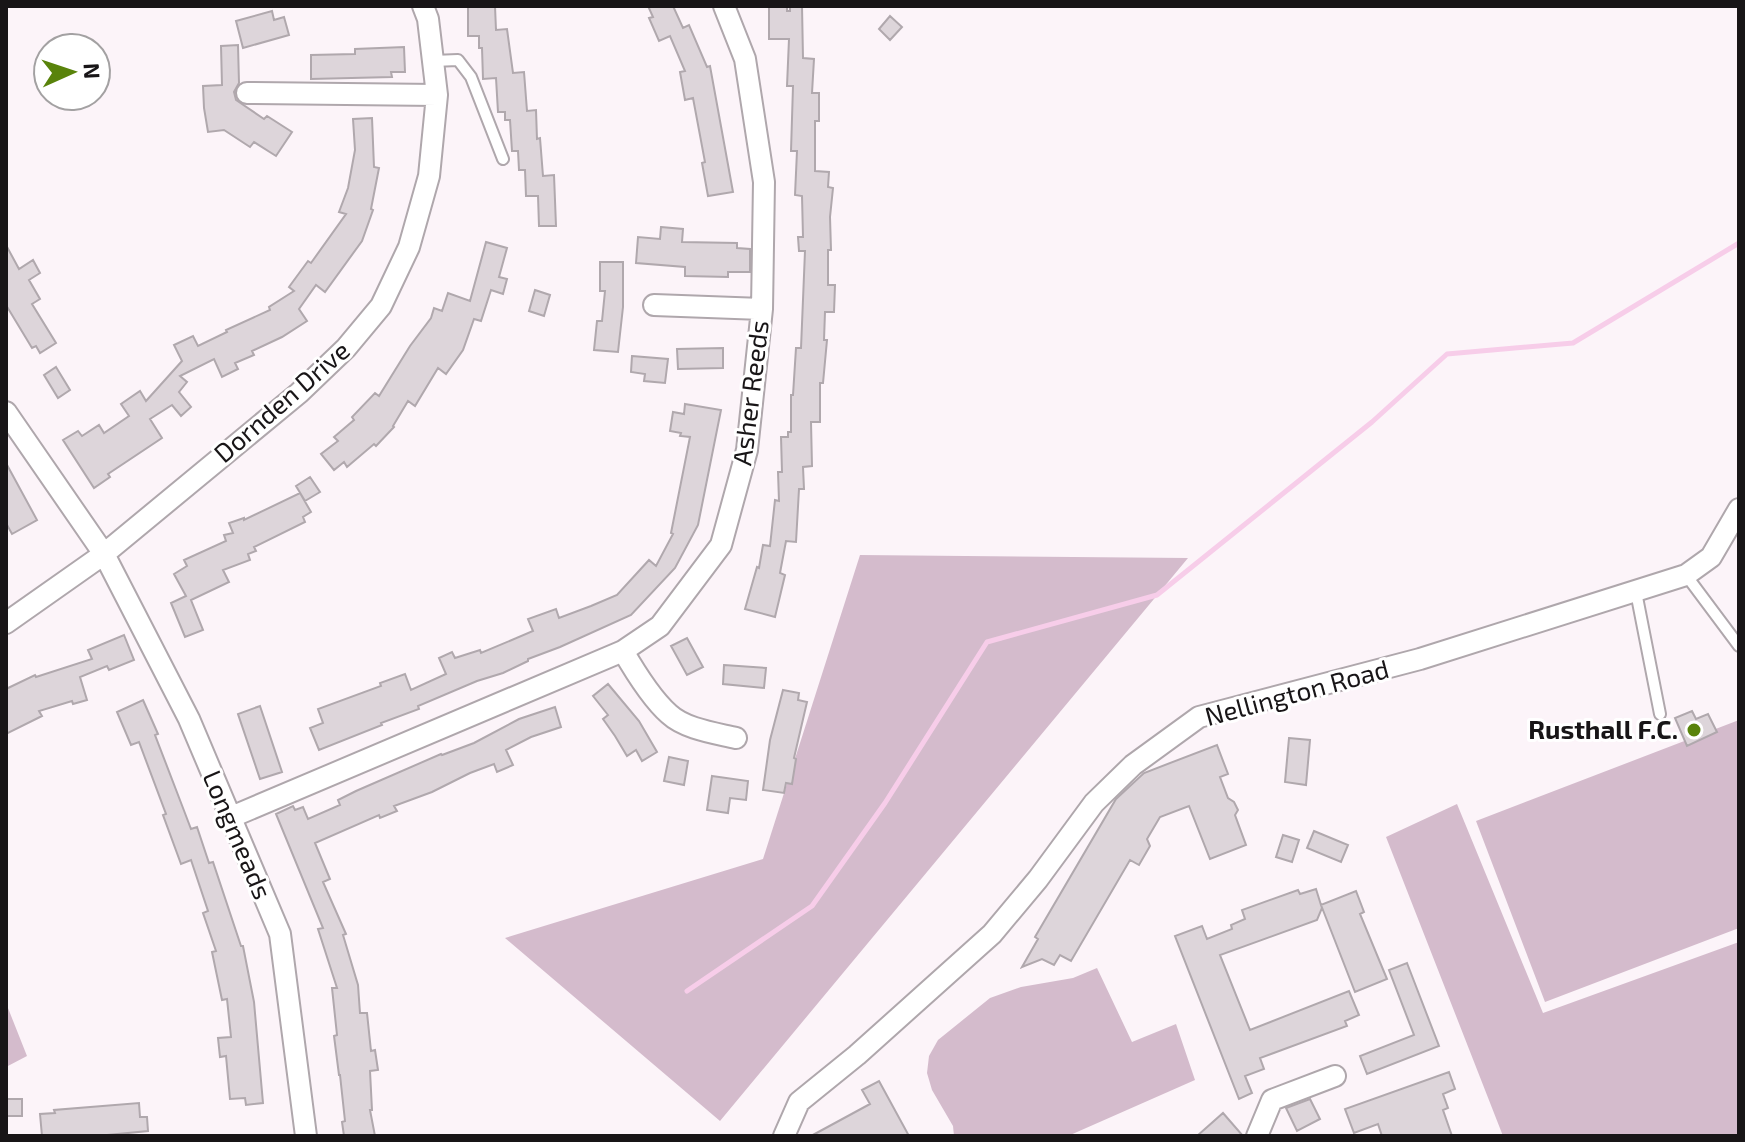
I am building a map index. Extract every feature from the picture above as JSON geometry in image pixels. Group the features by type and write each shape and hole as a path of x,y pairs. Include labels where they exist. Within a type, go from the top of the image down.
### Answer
{"street":[{"name":"Dornden Drive","path":"6,623 104,554 299,393 346,348 381,306 409,247 429,176 437,95 428,19 423,6"},
{"name":"Asher Reeds","path":"229,818 623,651 660,626 721,545 747,450 762,309 764,182 745,59 724,6"},
{"path":"247,93 437,95"},
{"path":"654,305 762,309"},
{"name":"Longmeads","path":"6,412 104,554 189,719 280,934 306,1134"},
{"path":"1686,575 1711,557 1739,509"},
{"name":"Nellington Road","path":"784,1136 799,1102 857,1055 992,934 1038,879 1094,803 1133,765 1199,717 1420,659 1686,575"},
{"path":"623,651 670,716 700,730 736,738"},
{"path":"1257,1136 1272,1100 1335,1076"},
{"path":"284,1136 306,1134"}],"lane":[{"path":"433,61 458,60 471,77 503,159"},
{"path":"1686,575 1739,646"},
{"path":"1636,592 1660,714"}],"shaded area":[{"path":"860,555 1188,558 720,1121 505,938 763,859"},
{"path":"1739,720 1739,928 1545,1002 1476,821"},
{"path":"1457,804 1543,1013 1739,942 1739,1136 1503,1136 1386,837"},
{"path":"1097,968 1132,1042 1176,1024 1195,1080 1068,1136 954,1136 953,1126 932,1090 927,1073 929,1056 938,1040 990,998 1021,987 1073,978"},
{"path":"6,1003 27,1056 6,1067"}],"building":[{"path":"468,6 495,6 496,30 507,29 513,73 524,72 527,111 536,110 543,176 554,175 556,226 539,226 538,196 526,196 525,170 519,170 518,151 512,151 510,120 505,120 505,112 498,112 496,78 483,79 479,36 468,36"},
{"path":"648,6 673,6 683,28 689,25 707,67 710,66 733,192 708,196 693,98 685,100 680,72 685,71 670,36 659,41 649,18 653,17"},
{"path":"769,6 787,6 787,11 790,11 790,6 802,6 803,58 814,59 812,93 819,93 819,121 815,121 815,171 829,172 828,187 833,188 828,285 835,285 834,312 825,312 824,340 827,340 823,383 820,383 820,422 811,422 812,466 803,467 804,489 799,489 796,542 786,541 780,573 785,575 775,617 745,609 763,545 770,546 775,500 779,501 778,472 782,472 781,437 788,437 788,432 791,432 796,348 801,348 805,251 799,251 798,237 803,237 802,196 795,195 797,151 791,151 793,86 787,86 789,39 769,39"},
{"path":"272,11 274,20 284,17 289,35 243,48 236,21"},
{"path":"890,16 902,27 890,40 879,29"},
{"path":"238,45 236,100 264,119 267,116 292,132 276,156 254,142 250,147 224,130 208,132 203,86 222,85 221,46"},
{"path":"404,47 405,72 391,72 392,77 311,79 311,55 355,54 355,49"},
{"path":"372,118 374,167 379,168 373,210 362,241 325,292 316,285 299,309 307,321 252,351 254,355 235,363 238,369 222,377 214,359 180,376 187,382 179,392 191,407 181,416 172,405 150,419 162,438 108,474 110,477 94,488 63,440 78,431 82,436 99,425 104,433 129,416 121,404 140,391 146,401 182,361 174,345 193,336 198,346 270,310 269,307 294,291 289,287 308,261 311,263 346,214 339,212 348,188 355,150 353,119"},
{"path":"661,227 683,229 682,242 737,243 737,248 750,249 750,272 728,272 728,277 685,276 685,267 636,263 638,237 660,239"},
{"path":"486,242 507,248 499,277 507,279 503,294 491,290 481,321 474,319 463,350 446,374 438,368 415,406 408,401 394,427 376,446 374,444 347,467 344,462 334,470 321,454 338,441 334,437 354,420 352,417 375,393 379,396 431,318 434,308 442,311 448,293 470,301"},
{"path":"6,245 19,269 33,260 40,273 29,280 40,299 32,304 56,343 40,353 36,346 32,348 6,305"},
{"path":"600,262 623,262 623,307 618,352 594,350 597,321 602,321 605,291 600,291"},
{"path":"535,290 550,295 544,316 529,311"},
{"path":"723,348 723,368 678,369 677,349"},
{"path":"632,356 668,359 665,383 644,381 645,374 631,372"},
{"path":"56,367 70,390 58,398 44,375"},
{"path":"685,404 721,410 698,525 675,568 631,615 528,659 503,673 477,681 418,706 419,709 319,750 310,728 323,723 318,709 405,674 411,690 446,674 439,658 452,652 455,658 480,650 481,653 533,631 528,619 556,609 559,618 591,606 617,595 649,560 656,566 673,534 690,437 670,431 673,412 684,414"},
{"path":"6,463 37,520 12,534 6,523"},
{"path":"310,477 320,492 305,501 296,486"},
{"path":"300,493 311,512 303,517 305,522 254,547 256,551 248,554 250,560 223,570 229,582 191,600 203,630 185,637 171,603 186,596 174,574 187,566 184,560 226,541 224,535 233,533 229,523 244,520"},
{"path":"124,635 134,660 80,677 87,700 39,711 42,716 6,734 6,689 35,675 92,659 88,650"},
{"path":"687,638 703,667 687,675 671,646"},
{"path":"724,665 766,668 764,688 723,684"},
{"path":"608,684 639,721 657,752 642,761 636,750 627,756 603,719 608,715 593,696"},
{"path":"783,690 799,693 798,700 807,702 794,758 792,784 786,783 784,793 763,790 770,740"},
{"path":"143,700 191,829 197,827 209,863 213,862 243,946 254,1002 263,1103 246,1105 245,1098 230,1099 226,1056 220,1057 218,1038 231,1037 227,999 222,1000 212,952 216,951 203,913 208,911 191,860 181,864 139,742 131,745 117,712"},
{"path":"260,706 282,772 260,779 238,714"},
{"path":"555,707 561,727 506,750 513,765 497,772 494,764 470,773 394,806 397,811 380,818 379,815 315,843 330,879 323,882 346,934 343,935 358,985 360,1013 367,1013 371,1051 375,1050 378,1070 370,1071 370,1110 375,1136 344,1136 342,1122 345,1121 334,1036 337,1035 332,988 337,988 318,929 323,928 276,814 293,806 295,810 303,807 308,819 340,805 338,800 356,791 474,743 519,719"},
{"path":"1692,711 1696,719 1708,714 1717,732 1687,746 1675,718"},
{"path":"1289,738 1310,740 1306,785 1285,782"},
{"path":"1217,745 1228,774 1220,777 1228,798 1238,810 1235,815 1246,845 1210,859 1189,806 1160,817 1147,839 1150,846 1139,865 1130,860 1071,961 1060,955 1054,965 1042,959 1022,967 1038,939 1035,937 1116,799 1144,773"},
{"path":"669,757 688,761 684,785 664,781"},
{"path":"712,776 748,781 746,800 730,798 728,813 707,810"},
{"path":"1314,831 1348,845 1341,862 1307,848"},
{"path":"1283,835 1299,840 1292,862 1276,857"},
{"path":"1316,889 1322,908 1317,920 1220,955 1250,1030 1349,991 1359,1015 1345,1021 1347,1026 1260,1058 1264,1069 1245,1076 1252,1093 1239,1099 1175,936 1202,926 1207,939 1232,929 1231,925 1245,919 1242,910 1298,890 1300,894"},
{"path":"1356,891 1364,912 1360,914 1387,979 1355,992 1321,905"},
{"path":"1407,963 1439,1046 1367,1074 1360,1056 1414,1035 1389,970"},
{"path":"1449,1072 1455,1089 1443,1094 1448,1108 1443,1110 1452,1136 1382,1136 1378,1124 1354,1133 1345,1109"},
{"path":"879,1081 909,1136 811,1136 870,1104 862,1090"},
{"path":"6,1099 22,1099 22,1116 6,1116"},
{"path":"1310,1099 1320,1119 1297,1131 1286,1108"},
{"path":"139,1103 140,1117 147,1117 148,1131 108,1136 42,1136 40,1114 55,1113 54,1110"},
{"path":"1223,1113 1243,1136 1197,1136"}],"waterway":[{"path":"687,991 812,906 885,803 987,642 1157,595 1372,422 1447,354 1573,343 1739,243"}],"place":[{"name":"Rusthall F.C.","path":"1694,730"}]}
